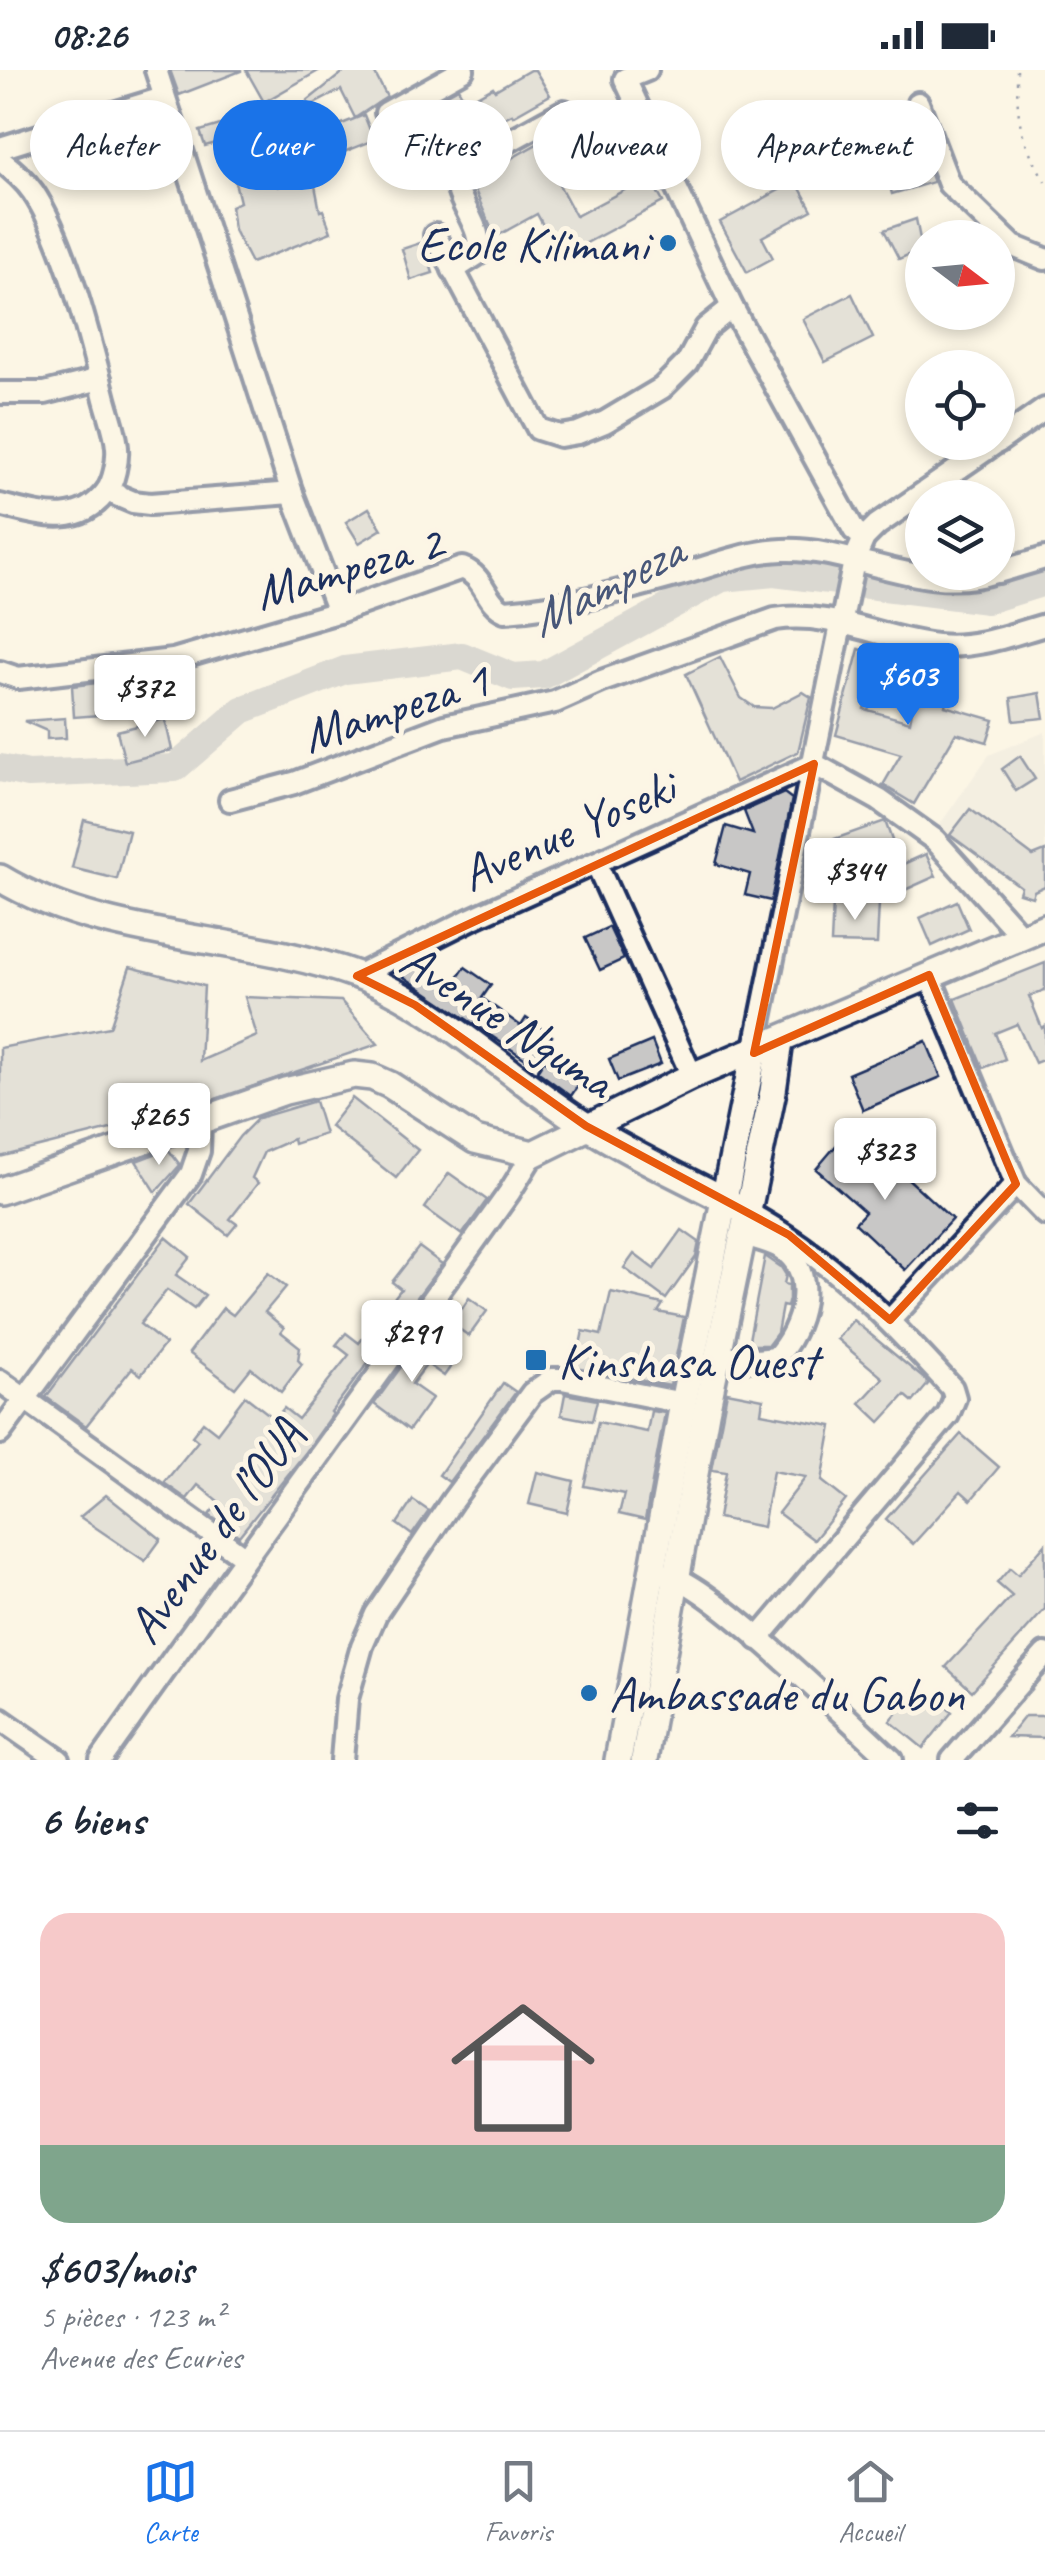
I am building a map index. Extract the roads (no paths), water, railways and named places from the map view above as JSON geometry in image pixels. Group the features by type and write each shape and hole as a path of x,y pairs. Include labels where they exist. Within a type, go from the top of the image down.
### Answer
{"main road":[{"name":"Avenue Nguma","path":"0,878 54,906 108,922 271,953 358,976 415,1005 586,1126 737,1215"},
{"path":"0,1190 286,1091 354,1075 372,1076 474,1140 532,1154 692,1076 1034,932"},
{"path":"618,1760 683,1403 773,1091 780,1040"},
{"path":"644,1760 717,1355 754,1052"}],"street":[{"path":"156,70 292,494 338,612"},
{"path":"409,100 463,70"},
{"path":"647,70 622,74 732,307 854,530 864,538"},
{"path":"0,148 163,98"},
{"path":"453,270 478,254 480,242 454,182 458,168 533,128"},
{"path":"0,160 34,193 57,242 118,448 107,492 83,511 69,517 48,517 0,505"},
{"path":"946,176 949,184 1012,246 1045,259"},
{"path":"435,235 538,429 560,436 605,422 662,388 686,363 706,328 732,307"},
{"path":"0,393 46,393 100,379"},
{"path":"1015,430 1045,409"},
{"path":"754,1052 853,568 864,538 877,524 971,460"},
{"path":"107,492 150,504 292,494"},
{"name":"Mampeza 2","path":"0,672 18,678 155,665 338,612 462,568 476,574 500,610 510,611 621,591 747,555 782,550 818,552 853,568 905,574"},
{"name":"Mampeza 2","path":"1015,567 1045,558"},
{"name":"Mampeza 1","path":"230,800 294,783 444,726 555,702 602,681 775,619 803,615 844,619 935,645 954,646 986,642 1045,625"},
{"path":"814,764 878,800 935,840 1034,932"},
{"name":"Avenue Yoseki","path":"358,976 470,919 814,764"},
{"path":"596,863 692,1076"},
{"path":"771,970 780,1040"},
{"path":"929,975 1016,1184 1045,1214"},
{"path":"0,1433 191,1174 199,1151 200,1122"},
{"name":"Avenue de l’OUA","path":"102,1760 491,1220 532,1154"},
{"path":"890,1320 1016,1184"},
{"path":"737,1215 807,1248 890,1320 952,1388 954,1406 758,1639"},
{"path":"717,1355 776,1358 795,1330 804,1300 800,1268 737,1215"},
{"path":"342,1760 347,1700 362,1646 376,1614 452,1501 532,1394 552,1379 562,1378 683,1403"},
{"path":"0,1381 244,1558"},
{"path":"651,1572 677,1577 758,1639 892,1760"},
{"path":"952,1760 1045,1654"},
{"path":"0,1720 59,1760"}],"waterway":[{"name":"Mampeza","path":"0,768 28,774 175,768 242,710 345,670 462,656 513,677 544,675 722,578 774,573 987,600 1045,582"}],"place":[{"name":"Ecole Kilimani","path":"668,243"},
{"name":"Kinshasa Ouest","path":"536,1360"},
{"name":"Ambassade du Gabon","path":"589,1693"}]}
